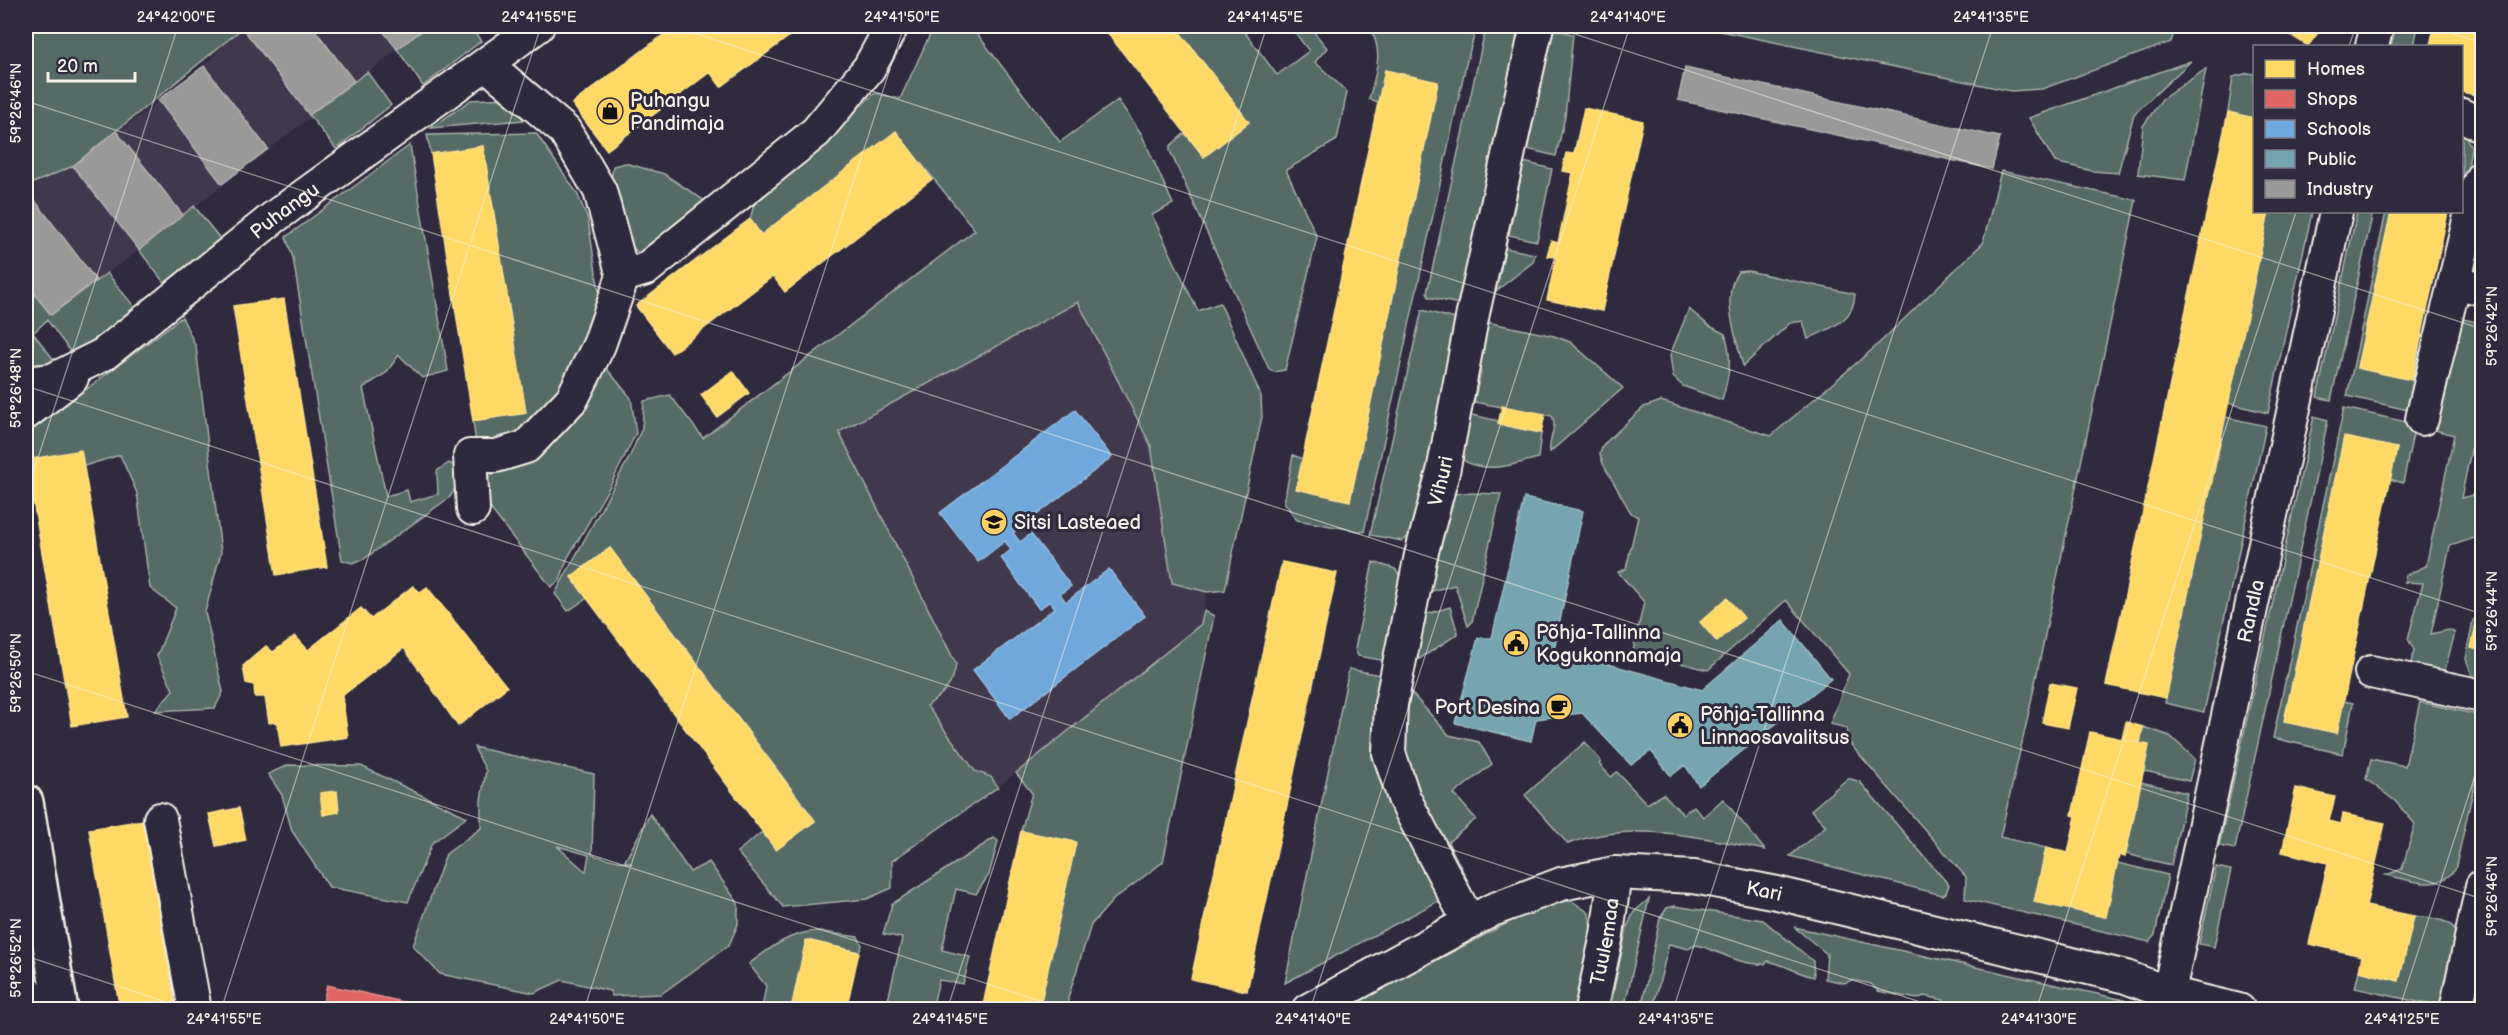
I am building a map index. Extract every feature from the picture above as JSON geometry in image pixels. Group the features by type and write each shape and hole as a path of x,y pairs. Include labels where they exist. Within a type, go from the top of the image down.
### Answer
{"main road":[{"path":"26,802 62,1010"},
{"path":"26,992 28,1010"}],"street":[{"name":"Puhangu","path":"26,383 52,380 104,354 273,218 538,26"},
{"path":"623,276 646,269 816,132 869,68 892,26"},
{"name":"Vihuri","path":"1469,922 1404,798 1389,753 1391,704 1421,555 1443,472 1473,313 1537,26"},
{"path":"2372,45 2377,26"},
{"path":"473,508 470,456 496,456 526,447 572,399 599,345 623,276 600,191 565,131 486,64"},
{"path":"2463,116 2482,126"},
{"path":"2422,419 2469,285 2477,187 2482,177"},
{"name":"Randla","path":"2167,1001 2336,213"},
{"path":"26,413 104,354"},
{"path":"2372,672 2482,696"},
{"path":"160,819 195,1010"},
{"name":"Kari","path":"1308,1010 1469,922 1561,884 1615,873 1694,877 1777,893 2126,977 2167,1001 2239,1010"},
{"name":"Tuulemaa","path":"1591,1010 1607,935 1615,873"},
{"path":"2456,1010 2482,886"}],"shaded area":[{"path":"241,26 428,26 139,250 51,315 26,330 26,186 73,166 204,66"},
{"name":"Sitsi Lasteaed","path":"1095,138 1233,452 1201,624 983,799 702,438"}],"green space":[{"path":"26,26 245,26 73,166 26,186"},
{"path":"428,26 470,26 481,41 423,86 397,49"},
{"path":"934,26 971,26 1060,142 1118,100 1141,133 1173,204 1152,215 1198,311 1220,303 1261,396 1262,417 1225,590 1207,592 1172,583 1151,446 1078,302 839,432 956,664 953,678 947,688 927,706 975,771 991,777 998,787 892,861 892,888 867,899 783,907 737,852 762,832 776,850 815,820 610,548 571,577 587,598 568,611 555,594 630,456 642,428 644,401 670,395 703,438 975,230 896,132 761,235 750,219 756,198 875,93 900,99"},
{"path":"1175,26 1240,26 1277,75 1309,51 1290,26 1309,26 1327,48 1315,62 1347,92 1337,140 1286,170 1317,237 1285,370 1274,372 1269,369 1170,151 1170,146 1185,133 1204,157 1249,122"},
{"path":"1368,26 1477,26 1466,64 1364,532 1297,520 1284,502 1293,455 1303,459 1297,489 1350,500 1438,83 1385,71 1378,102 1369,99 1378,52"},
{"path":"1486,26 1522,26 1463,305 1429,297 1427,293"},
{"path":"1696,26 1849,26 1854,28 1855,26 2176,26 2171,42 2042,89 2011,91"},
{"path":"2396,26 2418,26 2414,45 2391,45"},
{"path":"1552,29 1573,34 1565,117 1556,156 1527,149"},
{"path":"2482,59 2482,96 2475,95"},
{"path":"2191,61 2134,114 2118,173 2092,171 2055,162 2029,118"},
{"path":"2206,69 2185,180 2138,174 2143,126 2162,99"},
{"path":"367,72 391,105 336,149 309,115"},
{"path":"2253,74 2253,118 2228,112 2233,77"},
{"path":"506,98 524,120 431,128 471,100"},
{"path":"2463,131 2471,147 2463,201"},
{"path":"536,133 577,193 588,220 601,305 566,393 524,440 476,444 473,421 526,413 483,146 431,154 427,135"},
{"path":"410,145 448,371 422,378 399,355 386,373 363,388 386,496 407,490 410,502 438,494 437,471 449,463 462,469 458,484 450,497 364,559 352,563 342,560 293,258 286,237"},
{"path":"1524,162 1552,169 1537,241 1509,235"},
{"path":"625,163 664,174 708,203 639,254 623,237 611,181 613,166"},
{"path":"2001,171 2136,200 2027,721 2000,837 2046,848 2035,902 2105,917 2117,863 2168,875 2155,935 2149,942 1965,899 1966,877 1852,746 1846,736 1847,728 1830,724 1849,674 1786,600 1708,670 1633,651 1644,602 1618,572 1626,569 1638,517 1631,513 1603,464 1600,454 1603,445 1644,407 1661,401 1771,436 1874,348 1983,243"},
{"path":"194,206 221,240 165,284 139,250"},
{"path":"2269,213 2312,213 2268,413 2228,403"},
{"path":"2357,213 2373,213 2331,400 2317,397"},
{"path":"2386,213 2391,213 2357,368 2412,380 2418,352 2431,355 2417,412 2347,396"},
{"path":"1505,248 1535,254 1533,262 1496,291"},
{"path":"1748,271 1855,294 1854,304 1839,323 1808,339 1803,321 1790,323 1743,366 1734,331 1730,293 1738,272"},
{"path":"107,273 136,309 73,355 47,320 33,333 58,365 26,373 26,284 51,315"},
{"path":"1689,309 1708,325 1725,334 1729,351 1729,367 1722,400 1683,386 1673,377 1670,355"},
{"path":"1422,310 1459,320 1412,535 1402,541 1370,535"},
{"path":"182,317 196,347 221,552 205,612 223,692 215,708 155,711 173,690 157,656 176,608 150,588 137,493 120,455 84,466 80,451 26,460 26,435"},
{"path":"2454,317 2482,323 2482,398 2461,498 2482,493 2475,538 2450,546 2431,634 2449,630 2455,633 2444,673 2410,666 2414,650 2408,639 2423,583 2404,582 2406,575 2426,566 2454,435 2431,429"},
{"path":"1482,321 1554,336 1570,342 1623,388 1550,452 1554,424 1552,416 1474,402 1481,372 1475,349"},
{"path":"598,368 607,369 631,398 636,433 610,486 568,557 560,580 551,587 490,508 484,480 554,434"},
{"path":"2344,408 2415,424 2403,483 2390,479 2397,448 2344,437 2284,721 2337,733 2344,701 2353,703 2343,754 2273,738"},
{"path":"1472,415 1499,421 1499,425 1541,433 1538,458 1508,466 1488,467 1478,466 1460,458 1458,435"},
{"path":"2314,416 2328,420 2235,849 2219,846"},
{"path":"2225,417 2266,426 2204,712 2165,703"},
{"path":"26,460 33,502 26,503"},
{"path":"1455,494 1501,494 1472,622 1468,626 1455,585 1428,592 1449,500"},
{"path":"1373,562 1395,569 1401,578 1387,661 1358,656 1355,649"},
{"path":"1450,607 1458,634 1413,663 1424,615"},
{"path":"1204,611 1214,616 1163,862 1114,899 1091,925 1068,998 1068,1009 1039,1009 1076,842 1021,831 1032,793 1016,773 1201,624"},
{"path":"2477,619 2472,648 2482,651 2482,678 2473,677 2466,659 2473,620"},
{"path":"1349,669 1386,676 1376,730 1444,898 1285,983"},
{"path":"1406,687 1449,735 1479,742 1492,764 1454,794 1476,819 1448,842 1469,883 1464,886 1408,773 1399,738"},
{"path":"2420,702 2482,716 2482,751 2455,870 2440,881 2431,883 2414,882 2386,875 2402,869 2415,824 2395,801 2366,779 2371,759 2405,766"},
{"path":"2143,727 2170,736 2195,759 2189,781 2144,771 2149,746 2140,743"},
{"path":"1585,742 1601,761 1599,764 1611,777 1617,772 1647,804 1663,794 1683,814 1694,806 1703,817 1723,799 1765,850 1692,836 1641,832 1591,837 1568,844 1525,795"},
{"path":"474,747 594,774 592,855 632,864 625,861 650,814 690,872 709,862 738,903 738,924 729,945 661,994 612,996 610,991 562,980 534,993 440,974 413,946 446,854 481,828 481,800 486,771","holes":["557,846 589,855 585,871"]},
{"path":"288,765 361,766 467,817 432,843 408,902 329,887 292,831 282,795 268,774"},
{"path":"1848,778 1860,782 1949,885 1946,893 1942,895 1790,856 1826,826 1811,810"},
{"path":"2141,782 2187,793 2171,865 2126,854"},
{"path":"994,838 998,841 989,875 976,894 956,889 942,950 970,957 963,984 939,980 932,1009 886,1009 902,938 883,934 892,904"},
{"path":"2216,867 2231,870 2214,947 2199,944"},
{"path":"1649,899 1624,1009 1610,1009 1627,927 1634,912"},
{"path":"1572,901 1589,913 1592,936 1575,1009 1341,1010 1548,902"},
{"path":"1675,906 1763,920 1813,961 1814,977 1768,961 1765,964 1746,963 1705,947 1696,945 1688,949 1669,944 1653,1009 1641,1009 1660,918 1667,908"},
{"path":"2414,916 2441,920 2452,926 2460,938 2445,1008 2355,988 2359,971 2399,980"},
{"path":"1794,927 2124,1000 2135,1009 1959,1009 1948,1007 1944,1000 1924,996 1917,999 1878,991 1871,984 1852,980 1844,983 1825,979 1827,954"},
{"path":"2482,929 2482,1009 2465,1009"},
{"path":"816,931 858,937 862,945 859,952 806,940 791,1009 762,1009 766,986 749,964 788,938"}],"building: Homes":[{"path":"675,26 693,26 697,31 704,26 803,26 721,87 710,72 607,150 572,104"},
{"path":"1102,26 1175,26 1249,122 1204,157"},
{"path":"2276,26 2323,26 2306,45"},
{"path":"2434,26 2482,26 2482,59 2475,95 2463,92 2463,45 2430,45"},
{"path":"1385,70 1438,82 1350,501 1296,489"},
{"path":"1584,108 1643,121 1602,311 1547,300 1556,257 1547,256 1551,241 1558,243 1573,173 1562,171 1566,153 1574,154"},
{"path":"2228,112 2253,118 2253,213 2269,213 2166,698 2106,685"},
{"path":"896,131 932,179 785,292 773,276 672,353 636,306 750,219 761,235"},
{"path":"483,146 526,413 473,421 431,154"},
{"path":"2391,213 2448,213 2412,380 2357,368"},
{"path":"284,299 327,567 276,575 233,306"},
{"path":"733,371 749,393 717,417 701,395"},
{"path":"1502,406 1545,414 1541,433 1498,424"},
{"path":"2344,437 2397,448 2337,733 2284,722"},
{"path":"81,450 127,717 72,726 26,460"},
{"path":"610,548 815,821 776,850 571,577"},
{"path":"1282,562 1337,573 1247,991 1191,979"},
{"path":"413,586 420,592 427,587 507,687 458,726 404,648 342,696 348,737 281,747 277,722 269,723 265,697 255,697 254,685 246,683 243,666 266,646 273,652 295,636 308,650 361,608 371,619"},
{"path":"2482,596 2482,651 2471,648"},
{"path":"1727,598 1744,618 1717,642 1700,622"},
{"path":"2050,683 2077,688 2068,728 2042,723"},
{"path":"2126,722 2143,727 2140,743 2122,739"},
{"path":"2090,732 2149,745 2125,857 2119,855 2106,917 2034,902 2046,848 2068,853 2076,816 2072,815"},
{"path":"2296,788 2335,797 2329,821 2341,824 2343,814 2385,823 2366,906 2414,916 2399,981 2359,971 2362,956 2309,944 2328,863 2282,852"},
{"path":"337,791 339,812 323,815 320,793"},
{"path":"239,808 246,840 216,846 209,814"},
{"path":"143,820 176,1010 120,1010 89,829"},
{"path":"1021,831 1076,842 1039,1010 982,1010"},
{"path":"806,940 859,952 846,1010 791,1010"}],"building: Shops":[{"path":"327,985 439,1010 321,1010"}],"building: Schools":[{"path":"1075,410 1112,457 1013,533 1020,542 1031,534 1071,586 1060,594 1066,602 1109,569 1145,616 1010,719 973,670 1055,608 1050,601 1039,609 1001,558 1011,550 1005,541 978,562 940,513"}],"building: Public":[{"name":"Põhja-Tallinna Kogukonnamaja","path":"1524,498 1583,511 1554,649 1702,690 1783,620 1831,679 1699,786 1685,765 1671,776 1651,751 1631,765 1582,713 1536,719 1531,741 1455,723 1478,638 1492,638"}],"building: Industry":[{"path":"241,26 312,26 354,81 309,115"},
{"path":"379,26 428,26 397,49"},
{"path":"204,66 268,149 222,184 158,100"},
{"path":"1685,68 2000,137 1992,169 1678,100"},
{"path":"116,131 183,215 139,250 73,166"},
{"path":"26,189 96,280 51,315 26,282"}],"place":[{"name":"Puhangu Pandimaja","path":"610,111"},
{"name":"Sitsi Lasteaed","path":"994,522"},
{"name":"Põhja-Tallinna Kogukonnamaja","path":"1516,643"},
{"name":"Port Desina","path":"1559,707"},
{"name":"Põhja-Tallinna Linnaosavalitsus","path":"1680,725"}]}
